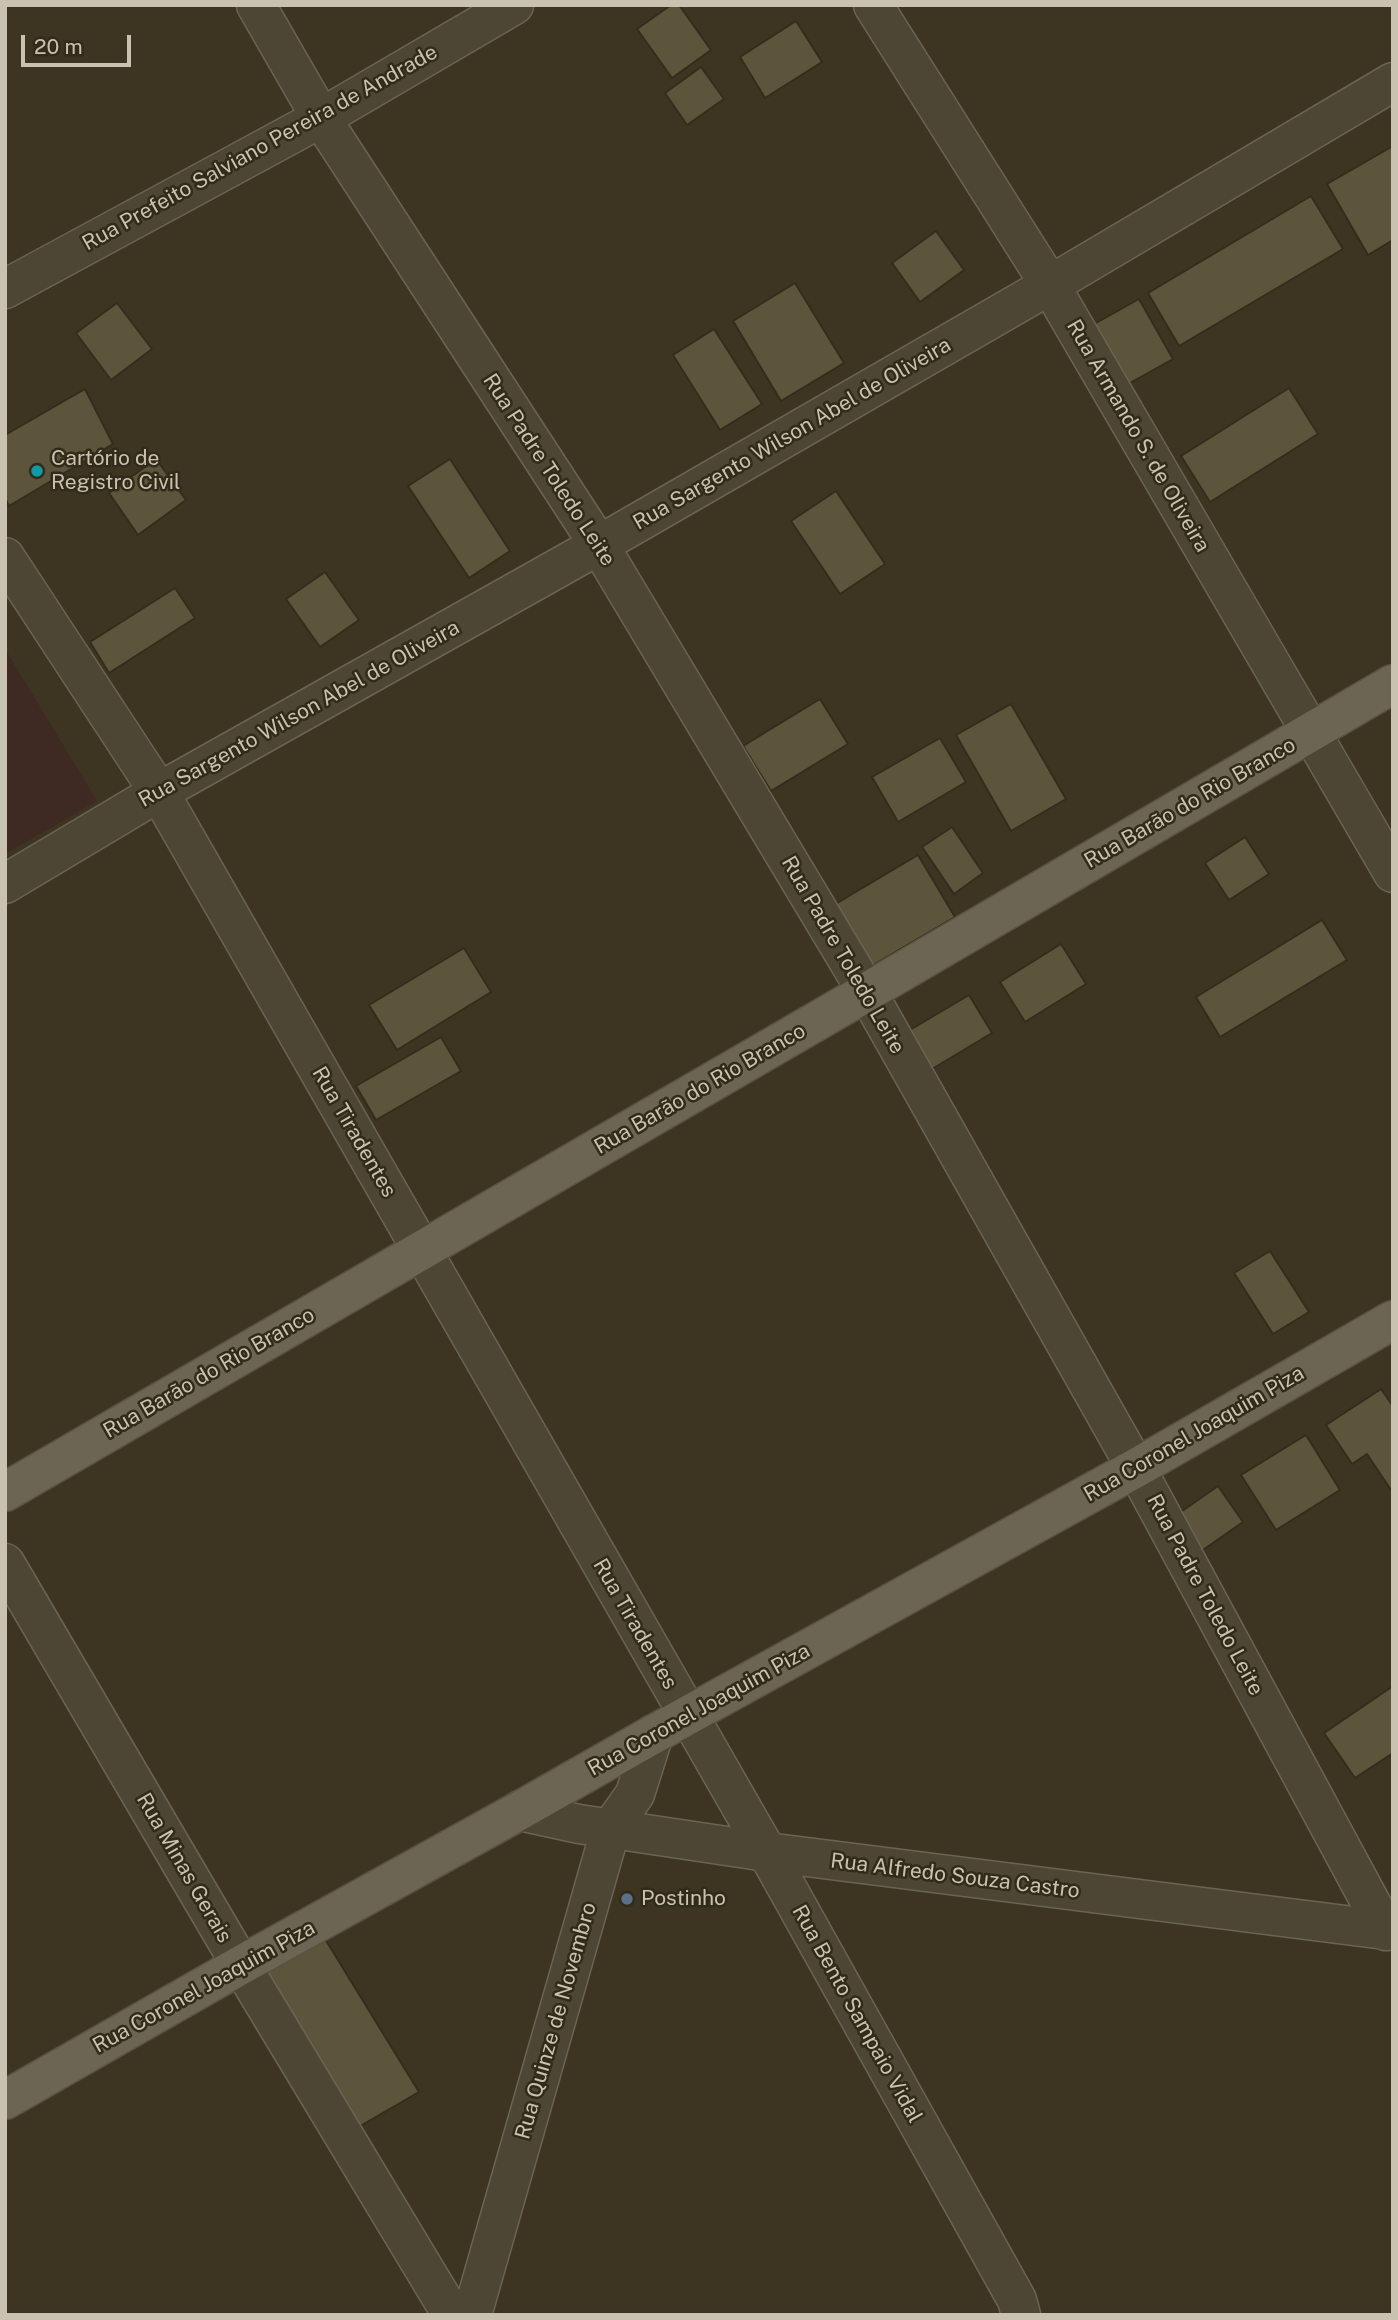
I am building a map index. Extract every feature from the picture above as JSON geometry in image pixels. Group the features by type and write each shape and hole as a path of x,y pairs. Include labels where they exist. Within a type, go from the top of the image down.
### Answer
{"main road":[{"name":"Rua Barão do Rio Branco","path":"5,1492 1393,684"},
{"name":"Rua Coronel Joaquim Piza","path":"5,2100 654,1734 1136,1468 1393,1320"}],"street":[{"name":"Rua Padre Toledo Leite","path":"256,5 321,118 599,545 867,992 1136,1468 1391,1930"},
{"name":"Rua Prefeito Salviano Pereira de Andrade","path":"5,289 321,118 514,5"},
{"name":"Rua Armando S. de Oliveira","path":"873,5 1050,285 1393,873"},
{"name":"Rua Sargento Wilson Abel de Oliveira","path":"5,884 159,792 599,545 1050,285 1393,82"},
{"name":"Rua Tiradentes","path":"5,557 159,792 687,1716"},
{"name":"Rua Minas Gerais","path":"5,1563 241,1965 452,2315"},
{"name":"Rua Bento Sampaio Vidal","path":"687,1716 767,1852 1017,2300 1021,2315"},
{"name":"Rua Quinze de Novembro","path":"471,2315 611,1828 635,1794 654,1734"},
{"name":"Rua Alfredo Souza Castro","path":"519,1811 579,1824 767,1852 1391,1930"}],"shaded area":[{"path":"5,649 97,801 5,854"}],"building":[{"path":"671,5 679,5 711,50 672,78 637,29"},
{"path":"796,21 822,62 765,98 740,57"},
{"path":"701,67 724,99 687,125 665,93"},
{"path":"1393,146 1393,240 1368,255 1327,184"},
{"path":"1311,196 1343,249 1179,346 1148,293"},
{"path":"936,231 964,270 920,302 892,263"},
{"path":"795,283 844,363 781,401 733,321"},
{"path":"1139,299 1173,359 1121,388 1087,328"},
{"path":"117,303 152,349 111,380 76,333"},
{"path":"714,329 762,404 720,430 673,355"},
{"path":"1289,388 1318,434 1210,502 1181,456"},
{"name":"Cartório de Registro Civil","path":"85,389 113,444 9,506 5,498 5,435"},
{"path":"156,459 186,500 138,535 109,493"},
{"path":"450,459 510,551 469,578 408,486"},
{"path":"836,491 885,564 840,594 791,521"},
{"path":"325,572 359,620 320,647 286,599"},
{"path":"175,588 195,618 109,673 90,642"},
{"path":"820,699 848,744 771,791 743,746"},
{"path":"1011,704 1066,799 1011,831 956,735"},
{"path":"940,738 966,782 898,822 872,777"},
{"path":"952,827 983,873 954,894 922,847"},
{"path":"1245,837 1269,874 1229,900 1205,863"},
{"path":"918,855 955,917 858,974 822,912"},
{"path":"1322,920 1347,960 1220,1037 1196,997"},
{"path":"1061,944 1086,984 1025,1022 1000,982"},
{"path":"464,948 491,992 397,1050 369,1005"},
{"path":"969,995 992,1033 922,1075 898,1037"},
{"path":"441,1037 461,1071 376,1120 356,1086"},
{"path":"1270,1251 1309,1312 1273,1334 1234,1273"},
{"path":"1381,1389 1393,1406 1393,1493 1367,1454 1352,1464 1326,1425"},
{"path":"1306,1435 1340,1490 1276,1530 1241,1475"},
{"path":"1218,1486 1243,1522 1200,1552 1175,1516"},
{"path":"1393,1686 1393,1753 1355,1778 1324,1733"},
{"path":"322,1934 419,2092 355,2129 257,1967"}],"place":[{"name":"Cartório de Registro Civil","path":"37,471"},
{"name":"Postinho","path":"627,1899"}]}
